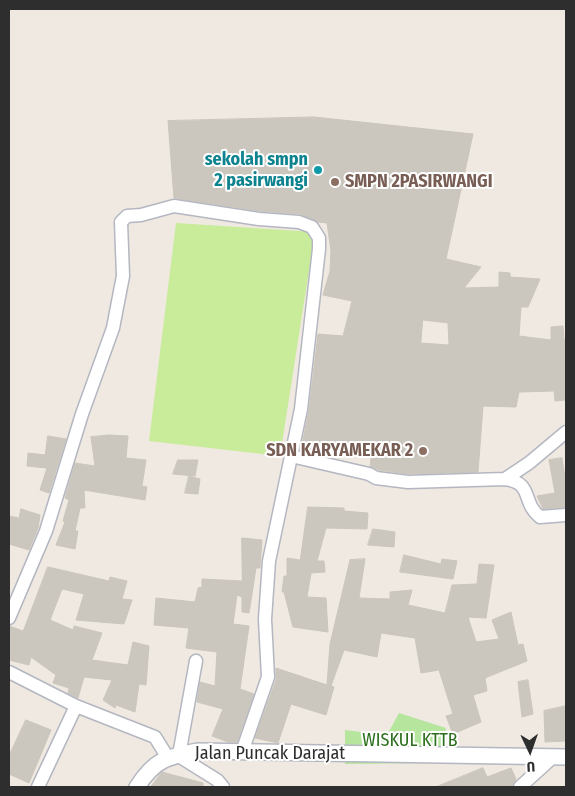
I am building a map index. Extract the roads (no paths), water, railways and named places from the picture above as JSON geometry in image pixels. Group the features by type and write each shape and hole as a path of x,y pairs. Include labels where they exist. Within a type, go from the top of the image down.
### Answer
{"street":[{"path":"9,618 46,531 82,414 113,328 123,276 121,222 127,216 142,215 174,206 258,219 299,222 312,227 319,238 319,249 301,409 268,569 265,619 268,676 242,752"},
{"path":"506,479 529,464 566,432"},
{"path":"291,456 369,474 376,478 408,482 516,480 525,489 531,510 540,517 566,515"},
{"path":"175,756 196,661"},
{"path":"9,672 76,706 155,737 175,756 216,780 223,787"},
{"path":"38,787 76,706"},
{"name":"Jalan Puncak Darajat","path":"137,787 147,771 161,760 198,752 560,757"},
{"path":"520,787 560,757"}],"place":[{"name":"sekolah smpn 2 pasirwangi","path":"318,170"},
{"name":"SMPN 2PASIRWANGI","path":"335,182"},
{"name":"SDN KARYAMEKAR 2","path":"423,451"}],"park label":[{"name":"WISKUL KTTB","path":"410,741"}]}
